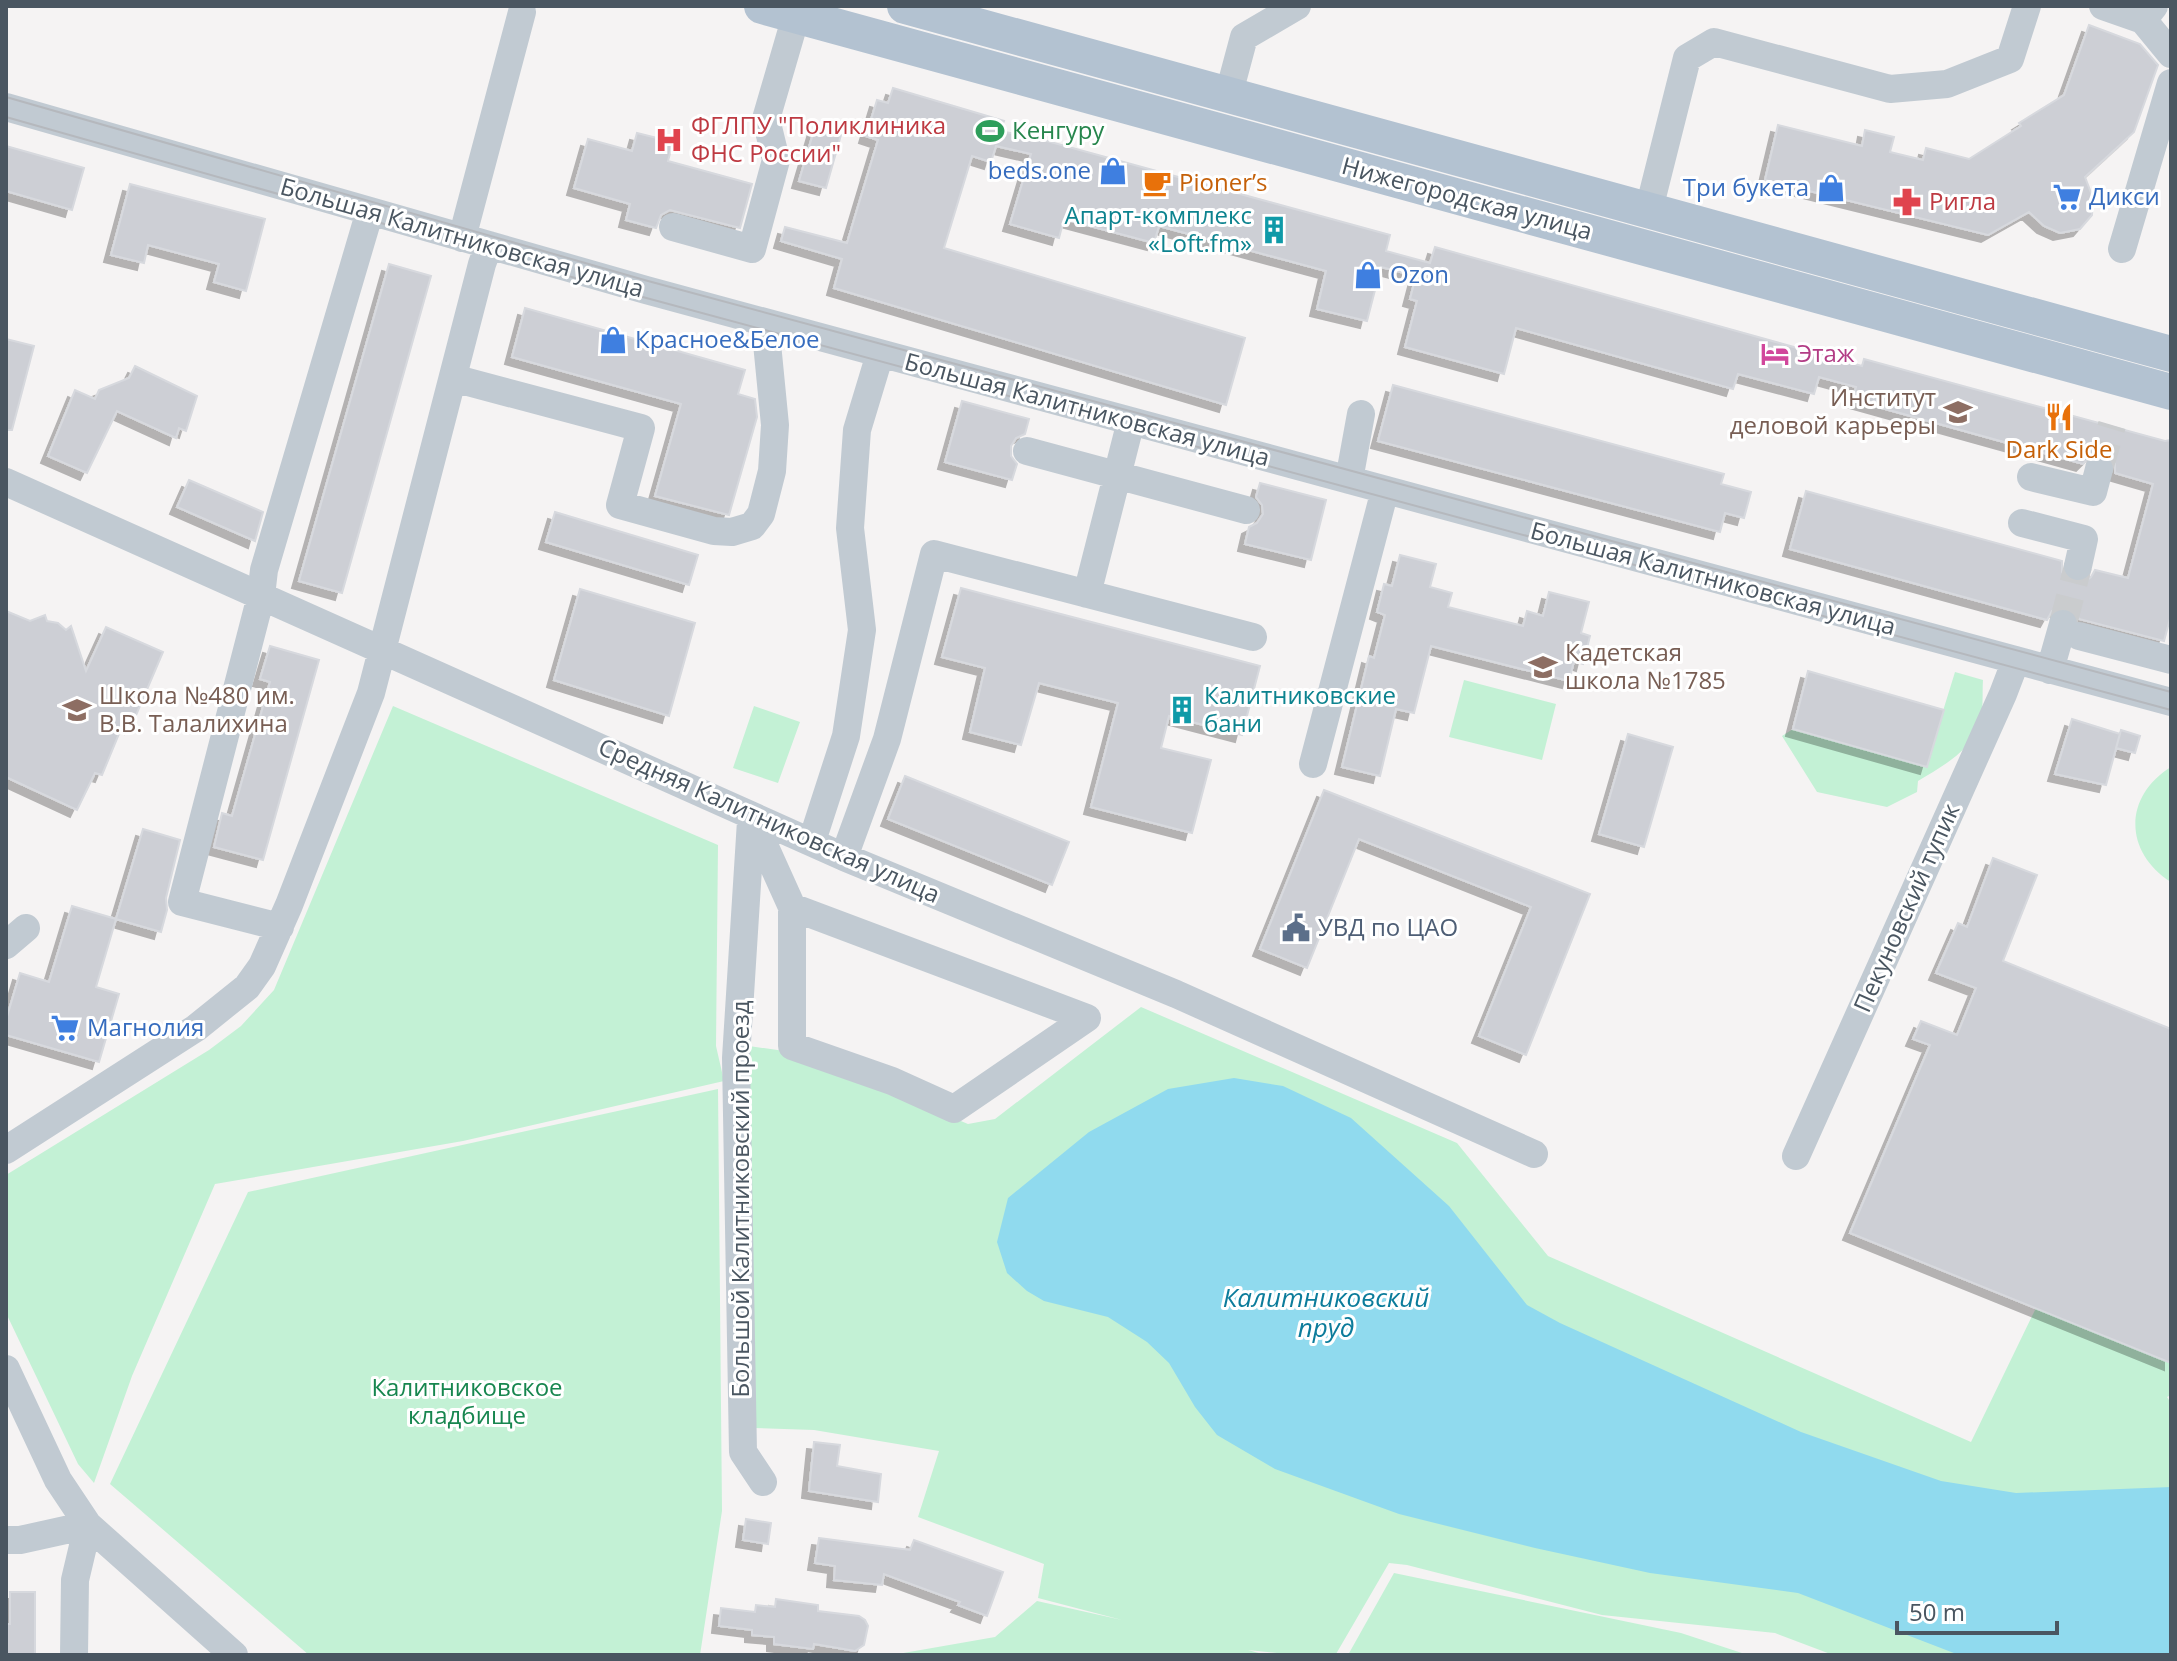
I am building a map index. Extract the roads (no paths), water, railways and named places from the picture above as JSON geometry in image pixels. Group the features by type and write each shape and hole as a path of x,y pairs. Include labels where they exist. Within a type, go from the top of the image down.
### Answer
{"main road":[{"name":"Нижегородская улица","path":"905,6 955,12 1229,93 2171,354"},
{"name":"Нижегородская улица","path":"779,11 2171,392"}],"street":[{"path":"1229,93 1244,37 1297,6"},
{"path":"1649,209 1687,58 1714,42 1890,89 1947,84 2010,59 2027,6"},
{"path":"2103,6 2148,13 2171,54"},
{"path":"673,227 752,249 776,160 766,119 779,11"},
{"path":"6,1150 230,1003 262,966 280,927 370,698 384,650 453,378 475,241 522,12"},
{"path":"2122,249 2171,83"},
{"name":"Большая Калитниковская улица","path":"6,107 765,323 2171,702"},
{"path":"280,927 182,902 261,596 264,570 370,211"},
{"path":"453,378 641,428 620,505 714,531 732,532 752,526 761,514 772,471 775,425 765,323"},
{"path":"812,841 846,736 862,630 850,528 857,430 880,354"},
{"path":"1349,480 1361,414"},
{"path":"1087,594 1131,421"},
{"path":"1027,451 1246,510"},
{"path":"2031,477 2093,492 2099,469"},
{"name":"Средняя Калитниковская улица","path":"6,482 844,857 1176,994 1534,1154"},
{"path":"1313,764 1385,490"},
{"path":"2022,523 2084,539 2078,566"},
{"path":"844,857 887,739 934,554 1253,637"},
{"path":"2050,670 2071,630 2171,660"},
{"name":"Пекуновский тупик","path":"1796,1156 2016,660"},
{"path":"751,816 792,907 792,1046 892,1081 954,1109 1087,1018 792,907"},
{"name":"Большой Калитниковский проезд","path":"751,816 737,1043 743,1452 763,1482"},
{"path":"6,1369 58,1480 88,1525 234,1655"},
{"path":"6,1540 20,1540 88,1525"},
{"path":"74,1655 75,1580 88,1525"}],"water":[{"name":"Калитниковский пруд","path":"1234,1078 1283,1086 1351,1118 1449,1206 1527,1305 1560,1323 1801,1432 1941,1481 2016,1493 2171,1487 2171,1655 1959,1655 1798,1593 1650,1573 1399,1514 1275,1469 1217,1435 1195,1407 1169,1363 1147,1342 1108,1317 1044,1301 1027,1291 1007,1273 997,1242 1008,1198 1089,1132 1168,1089"}],"tunnel":[{"path":"2099,469 2112,425"},
{"path":"2063,624 2078,566"}],"tram line":[{"path":"6,97 648,281 2171,692"},
{"path":"6,117 639,296 2171,710"}],"place":[{"name":"Кенгуру","path":"990,131"},
{"name":"ФГЛПУ \"Поликлиника ФНС России\"","path":"669,140"},
{"name":"beds.one","path":"1113,171"},
{"name":"Pioner’s","path":"1157,183"},
{"name":"Три букета","path":"1831,188"},
{"name":"Дикси","path":"2067,197"},
{"name":"Ригла","path":"1907,202"},
{"name":"Апарт-комплекс «Loft.fm»","path":"1274,230"},
{"name":"Ozon","path":"1368,275"},
{"name":"Красное&Белое","path":"613,340"},
{"name":"Этаж","path":"1775,354"},
{"name":"Институт деловой карьеры","path":"1958,412"},
{"name":"Dark Side","path":"2059,417"},
{"name":"Кадетская школа №1785","path":"1543,667"},
{"name":"Школа №480 им. В.В. Талалихина","path":"77,710"},
{"name":"Калитниковские бани","path":"1182,710"},
{"name":"УВД по ЦАО","path":"1296,928"},
{"name":"Магнолия","path":"65,1028"}],"park label":[{"name":"Калитниковское кладбище","path":"467,1402"}]}
